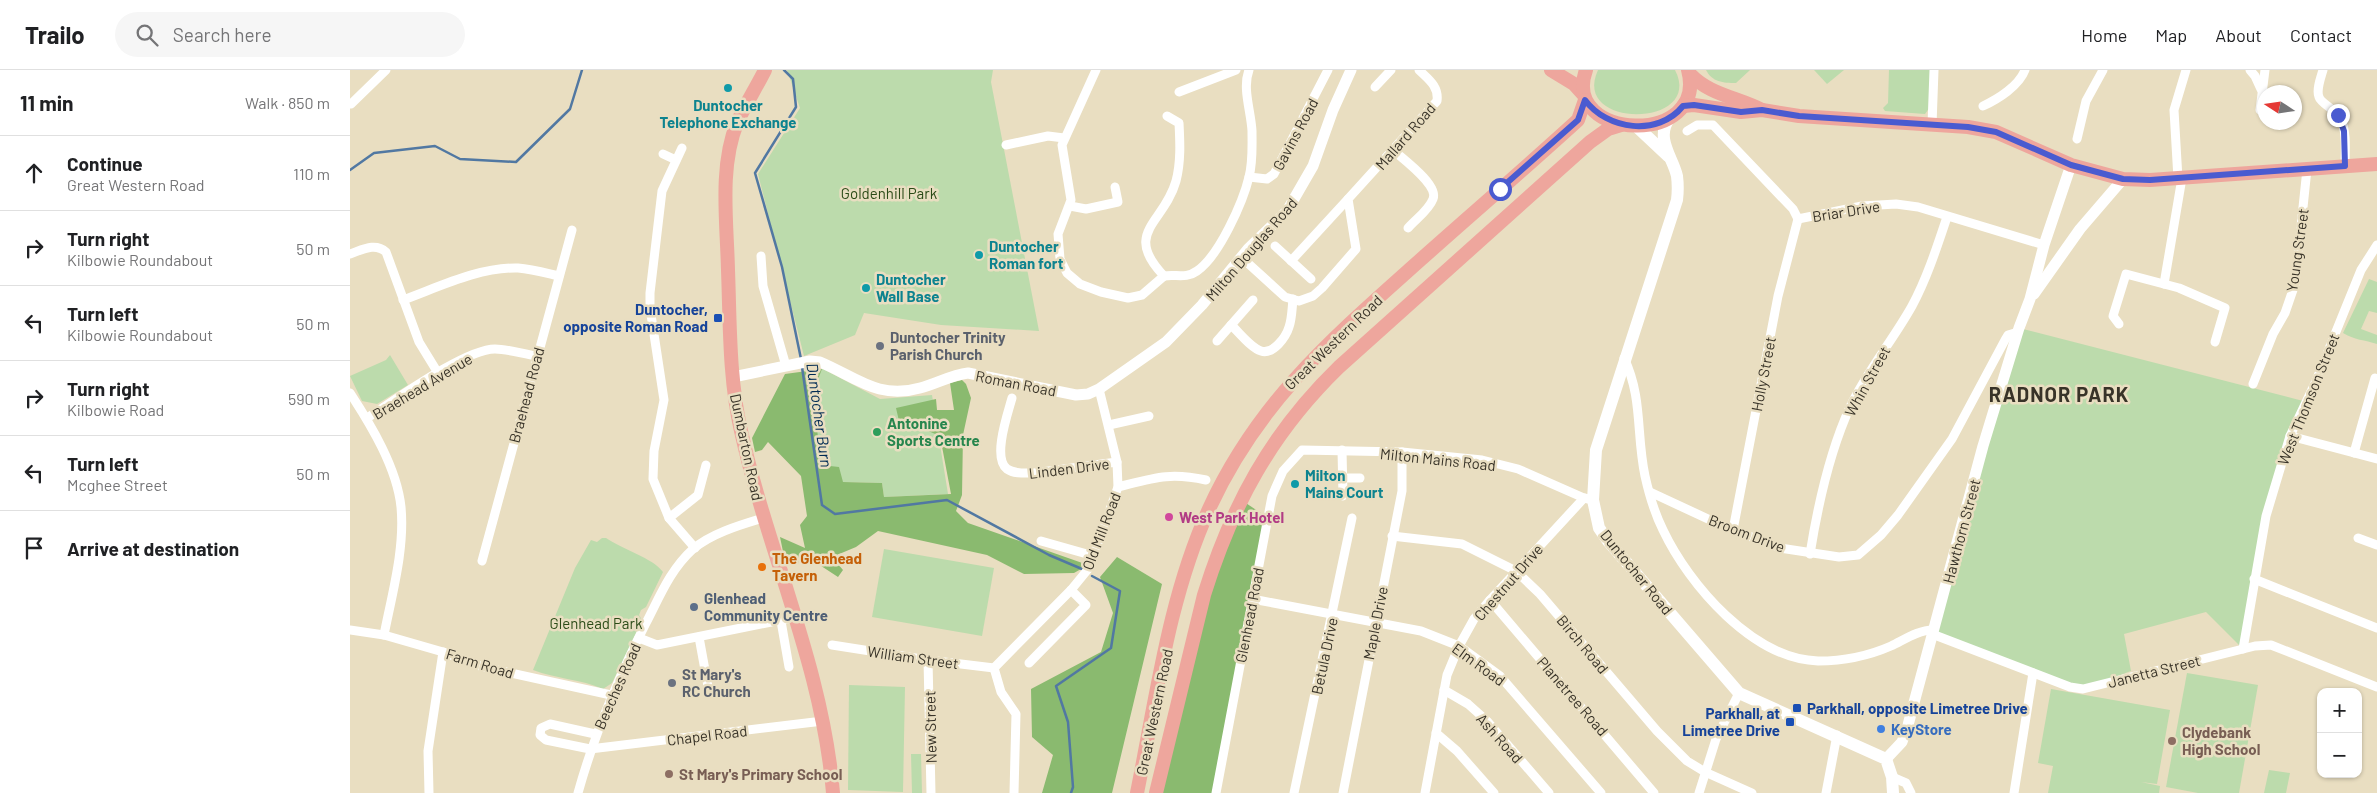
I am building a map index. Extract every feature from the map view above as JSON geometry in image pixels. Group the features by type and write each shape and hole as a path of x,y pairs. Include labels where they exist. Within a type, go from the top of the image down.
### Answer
{"main road":[{"name":"Dumbarton Road","path":"765,70 737,124 728,161 728,252 733,377 740,430 762,518 796,617 823,721 830,760 833,793"},
{"path":"1551,70 1574,84 1604,118 1621,125 1636,126 1669,119 1683,106 1689,90 1689,71"},
{"name":"Great Western Road","path":"1137,793 1183,579 1208,510 1239,452 1272,404 1318,352 1578,120 1584,97 1583,83 1586,70"},
{"path":"1689,71 1706,88 1743,100 1762,110"},
{"path":"1683,106 1694,105 1741,112 1762,110 1799,116 1968,127 1996,132 2071,165 2123,179 2180,179 2377,164"},
{"name":"Duntocher Road","path":"1669,119 1664,132 1668,156 1677,176 1677,200 1624,358 1596,450 1588,499 1599,528 1608,541 1739,693 1837,735 1886,759"},
{"name":"Great Western Road","path":"1156,793 1213,565 1240,499 1270,449 1303,405 1337,368 1592,140 1608,129 1621,125"},
{"name":"Duntocher Road","path":"1636,126 1668,156"},
{"path":"1886,759 1892,777 1893,793"}],"street":[{"path":"351,104 386,70"},
{"path":"1096,70 1064,138 1061,152 1070,192 1070,206 1058,234 1058,251 1068,273 1080,284 1101,292 1132,298 1142,295 1164,276 1189,275 1197,271 1207,261 1231,221 1249,177 1252,131 1246,81 1249,70"},
{"path":"1179,92 1236,70"},
{"name":"Gavins Road","path":"1249,177 1267,178 1274,174 1328,70"},
{"name":"Milton Douglas Road","path":"1099,389 1152,353 1180,328 1242,257 1280,219 1301,190 1352,70"},
{"path":"1375,87 1391,70"},
{"name":"Mallard Road","path":"1292,261 1437,101 1435,86 1419,70"},
{"path":"1932,125 1934,70"},
{"path":"1983,106 1996,100 2022,77 2025,70"},
{"path":"2077,139 2086,101 2103,70"},
{"path":"2164,284 2180,179 2174,110 2186,70"},
{"path":"2250,70 2256,76 2259,85"},
{"path":"2262,85 2265,70"},
{"path":"2323,70 2318,95 2322,101 2335,110 2341,120 2344,131 2345,166"},
{"path":"1164,276 1150,262 1145,251 1145,242 1150,229 1171,194 1177,175 1180,142 1179,123 1167,116"},
{"name":"Briar Drive","path":"1687,131 1697,125 1713,125 1793,209 1798,219 1862,206 1896,204 1918,207 2044,245"},
{"path":"1006,145 1043,137 1064,138"},
{"path":"682,148 662,191 650,293 650,308 664,400 654,452 653,480 669,518 695,548"},
{"path":"1393,150 1430,183 1434,192 1434,197 1429,206 1408,228"},
{"path":"663,154 676,160"},
{"name":"Hawthorn Street","path":"1886,759 1902,742 2018,332 2030,299 2044,245 2071,165"},
{"name":"Young Street","path":"2253,384 2273,334 2286,313 2296,284 2307,169"},
{"name":"Hawthorn Street","path":"2030,299 2080,229 2123,179"},
{"path":"1070,206 1086,209 1118,202 1115,186"},
{"path":"1242,257 1278,291 1293,300 1306,299 1313,296 1354,252 1355,237 1348,199"},
{"name":"Whin Street","path":"1810,554 1822,491 1836,444 1850,407 1861,386 1912,305 1948,217"},
{"name":"Holly Street","path":"1733,530 1778,296 1798,219"},
{"name":"Braehead Road","path":"482,561 572,230"},
{"name":"West Thomson Street","path":"2243,649 2266,516 2290,436 2316,381 2361,270 2377,244"},
{"path":"350,254 374,246 384,250 419,342 438,373"},
{"path":"1275,246 1312,279"},
{"path":"761,256 763,286 789,366"},
{"path":"403,300 470,276 498,269 520,268 559,276"},
{"path":"2119,324 2113,316 2126,274 2164,284 2213,301 2225,308 2215,342"},
{"path":"1217,341 1254,300"},
{"path":"1231,325 1258,350 1268,352 1287,333 1291,321 1293,300"},
{"name":"Broom Drive","path":"1650,492 1733,530 1780,548 1839,557 1858,555 1881,535 1914,493 1952,439 2008,335 2018,332"},
{"name":"Braehead Avenue","path":"367,418 438,373 481,351 495,349 537,356"},
{"path":"1624,358 1632,373 1638,395 1640,452 1662,530 1686,568 1715,603 1740,627 1755,640 1777,652 1797,659 1816,661 1860,658 1921,632 1932,632"},
{"name":"Roman Road","path":"733,377 810,361 828,365 848,377 876,389 891,392 919,389 954,375 968,373 1076,395 1088,394 1099,389"},
{"path":"2354,453 2375,378"},
{"name":"Old Mill Road","path":"994,668 1071,590 1089,568 1094,556 1118,487 1117,462 1099,389"},
{"path":"350,393 367,418 389,460 401,506 399,557 384,636"},
{"name":"Linden Drive","path":"1012,398 999,453 1002,463 1007,469 1034,473 1117,462"},
{"path":"1109,424 1149,416"},
{"path":"2290,436 2377,459"},
{"name":"Milton Mains Road","path":"1306,448 1402,452 1482,460 1518,469 1588,499"},
{"name":"Glenhead Road","path":"1216,793 1272,496 1283,471 1306,448"},
{"path":"1342,450 1343,496"},
{"name":"Maple Drive","path":"1343,793 1402,491 1402,452"},
{"path":"669,518 698,494 706,465"},
{"path":"1118,487 1163,475 1184,475 1206,480"},
{"path":"1343,478 1360,478"},
{"name":"Chestnut Drive","path":"1425,793 1447,675 1459,646 1474,619 1490,600 1516,571 1588,499"},
{"name":"Beeches Road","path":"578,793 595,734 611,695 668,579 695,548 727,530 762,518"},
{"name":"Betula Drive","path":"1294,793 1352,518"},
{"name":"Birch Road","path":"1392,536 1462,544 1516,571 1540,594 1657,731 1687,761 1704,772 1747,792"},
{"path":"2358,538 2377,545"},
{"path":"1041,542 1094,556"},
{"path":"2254,579 2377,628"},
{"path":"1029,662 1086,605 1071,590"},
{"name":"Elm Road","path":"1252,599 1421,631 1459,646 1500,676 1601,793"},
{"name":"Planetree Road","path":"1490,600 1654,793"},
{"path":"639,638 657,645 796,617"},
{"path":"781,621 789,667"},
{"name":"Farm Road","path":"350,630 384,636 443,652 483,667 611,695"},
{"name":"Janetta Street","path":"1932,632 2070,687 2083,688 2243,649 2271,645 2377,687"},
{"path":"699,637 709,692"},
{"name":"William Street","path":"832,645 994,668"},
{"path":"429,793 428,751 443,652"},
{"name":"New Street","path":"928,660 931,793"},
{"path":"994,668 1001,692 1016,714 1014,793"},
{"path":"2014,793 2034,673"},
{"path":"706,677 719,675"},
{"name":"Ash Road","path":"1444,690 1468,704 1487,721 1549,793"},
{"path":"1699,793 1704,772 1716,740 1739,693"},
{"name":"Chapel Road","path":"595,734 550,724 540,728 540,735 546,740 590,749 823,721"},
{"path":"1436,733 1457,750 1494,793"},
{"path":"1826,793 1837,735"},
{"path":"1892,777 1906,783 1911,793"}],"green space":[{"name":"Goldenhill Park","path":"787,70 993,70 991,82 1039,331 941,325 864,313 855,335 804,356 758,174 800,108"},
{"path":"1598,70 1675,70 1679,89 1672,103 1656,111 1637,114 1618,112 1602,103 1594,90"},
{"path":"1706,70 1750,70 1736,83 1727,83 1711,77"},
{"path":"1814,70 1844,70 1827,84"},
{"path":"1889,70 1931,70 1930,107 1925,114 1885,111 1883,108 1888,103"},
{"path":"2369,279 2377,282 2377,313 2369,311 2361,329 2377,335 2377,344 2355,339 2343,333"},
{"path":"2019,328 2307,402 2279,468 2243,649 2206,612 2124,634 2131,671 2083,689 1932,634"},
{"path":"390,355 408,385 377,404 362,401 350,376 386,360"},
{"path":"822,369 813,392 821,465 839,467 843,482 882,483 884,497 951,494 940,436 907,422 899,421 896,408 936,399 937,410 954,410 950,383 962,380 966,384 971,398 963,435 962,495 956,511 968,523 1088,565 1074,573 1024,574 987,555 878,531 856,547 832,557 843,570 838,577 812,560 786,566 780,537 805,548 800,525 807,516 801,476 768,442 762,450 755,452 752,438 785,374"},
{"name":"Antonine Sports Centre","path":"823,369 880,399 932,395 948,494 884,497 882,483 843,482 820,465 811,370"},
{"path":"1240,499 1268,518 1216,793 1156,793 1204,595"},
{"name":"Glenhead Park","path":"602,538 606,538 645,558 663,572 646,607 641,610 639,615 642,620 612,683 603,689 533,670 575,568 591,540 597,542"},
{"path":"884,549 994,568 982,636 872,617"},
{"path":"1117,557 1162,584 1112,793 1042,793 1053,755 1032,737 1031,689 1101,652 1113,613 1100,577"},
{"path":"2187,673 2258,685 2239,793 2198,793 2166,787"},
{"path":"849,685 905,687 903,792 848,790"},
{"path":"2051,689 2170,710 2157,784 2141,782 2160,786 2159,793 2048,793 2053,766 2038,763"},
{"path":"911,754 921,754 922,793 912,793"},
{"path":"2269,770 2290,773 2286,793 2264,793"}],"waterway":[{"path":"350,170 374,153 435,146 460,159 516,162 570,109 582,70"},
{"name":"Duntocher Burn","path":"784,70 793,79 796,107 755,173 782,267 801,359"},
{"name":"Duntocher Burn","path":"802,367 822,505 835,514 947,500 1049,555 1082,569"},
{"name":"Duntocher Burn","path":"1071,793 1073,787 1068,722 1056,686 1111,648 1120,591 1092,576"}],"place":[{"name":"Duntocher Telephone Exchange","path":"728,88"},
{"name":"Duntocher Roman fort","path":"979,255"},
{"name":"Duntocher Wall Base","path":"866,288"},
{"name":"Duntocher, opposite Roman Road","path":"718,318"},
{"name":"Duntocher Trinity Parish Church","path":"880,346"},
{"name":"Antonine Sports Centre","path":"877,432"},
{"name":"Milton Mains Court","path":"1295,484"},
{"name":"West Park Hotel","path":"1169,517"},
{"name":"The Glenhead Tavern","path":"762,567"},
{"name":"Glenhead Community Centre","path":"694,607"},
{"name":"St Mary's RC Church","path":"672,683"},
{"name":"Parkhall, opposite Limetree Drive","path":"1797,708"},
{"name":"Parkhall, at Limetree Drive","path":"1790,722"},
{"name":"KeyStore","path":"1881,729"},
{"name":"Clydebank High School","path":"2172,741"},
{"name":"St Mary's Primary School","path":"669,774"}],"district":[{"name":"RADNOR PARK","path":"2059,394"}],"route":[{"path":"1500,189 1578,120 1585,100 1604,118 1628,126 1662,122 1673,116 1683,106 1694,105 1741,112 1762,110 1799,116 1968,127 1996,132 2071,165 2123,179 2150,180 2345,166 2344,131 2338,115"}]}
